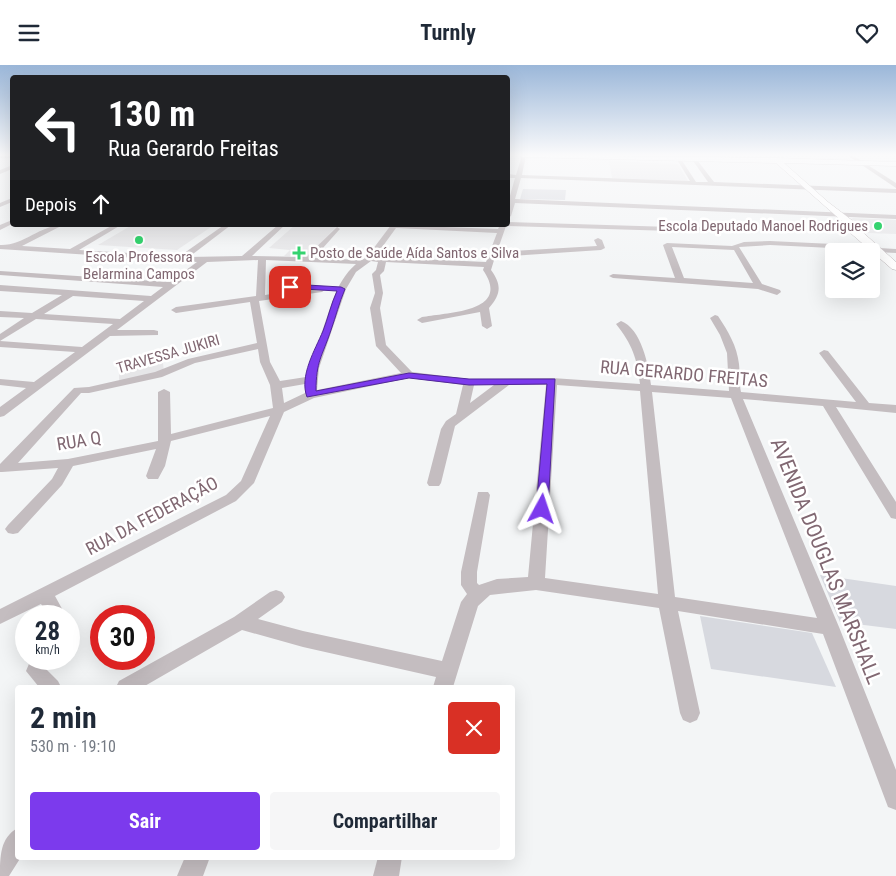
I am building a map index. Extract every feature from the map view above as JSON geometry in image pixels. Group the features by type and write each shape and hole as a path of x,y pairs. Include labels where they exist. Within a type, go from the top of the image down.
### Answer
{"main road":[{"path":"812,193 825,204 826,208 837,215 847,227 854,230 869,243"},
{"path":"880,253 896,267"}],"street":[{"path":"510,201 896,217"},
{"path":"730,210 738,219 770,243"},
{"path":"510,224 751,229"},
{"path":"0,253 56,227"},
{"path":"72,250 114,227"},
{"path":"182,258 225,227"},
{"path":"244,259 280,227"},
{"path":"253,258 288,227"},
{"path":"311,395 311,380 315,358 341,289 392,227"},
{"path":"422,320 484,308 496,293 497,283 488,270 502,228 466,227"},
{"path":"308,260 337,229"},
{"path":"492,255 601,249 598,240"},
{"path":"681,281 667,245 734,248 744,244 770,243 825,246"},
{"path":"0,247 72,250 205,260 253,258 382,260 489,265"},
{"path":"734,248 759,286"},
{"path":"880,249 896,251"},
{"path":"262,258 258,295 262,345 265,362 276,385 279,410"},
{"path":"0,413 205,260"},
{"path":"382,260 380,271 376,274 379,293 375,308 381,346 409,375"},
{"path":"1,273 171,285"},
{"path":"613,276 759,286 777,292"},
{"path":"98,295 119,281"},
{"path":"0,288 153,299"},
{"path":"176,310 258,295 341,289"},
{"path":"0,338 71,293"},
{"path":"484,308 487,326"},
{"path":"0,313 121,322"},
{"name":"AVENIDA DOUGLAS MARSHALL","path":"716,318 728,339 734,358 733,383 736,396 830,627 896,799"},
{"path":"621,324 630,333 643,362 667,603 690,713"},
{"path":"108,333 154,333"},
{"path":"0,344 85,350"},
{"name":"TRAVESSA JUKIRI","path":"3,468 74,393 83,389 89,390 158,375 192,361 262,345"},
{"path":"824,353 866,407"},
{"name":"RUA GERARDO FREITAS","path":"311,395 409,375 469,382 552,381 896,409"},
{"path":"276,385 311,380"},
{"path":"536,583 552,381"},
{"path":"0,382 36,386"},
{"path":"462,414 469,382"},
{"path":"434,483 447,429 462,414 507,382"},
{"path":"153,476 159,466 164,441 164,392"},
{"name":"RUA Q","path":"3,468 68,463 164,441 279,410 311,395"},
{"path":"828,404 896,515"},
{"name":"RUA DA FEDERAÇÃO","path":"0,617 230,499 247,483 279,410"},
{"path":"13,529 57,482 68,463"},
{"path":"478,595 469,585 469,572 483,495"},
{"path":"240,622 446,679 470,602 484,590 497,586 536,583 830,627"},
{"path":"45,594 51,605"},
{"path":"130,685 240,622 276,597"},
{"path":"36,670 49,685"},
{"path":"0,867 15,845"},
{"path":"190,876 197,860"},
{"path":"386,876 389,860"}],"shaded area":[{"path":"522,193 566,193 565,200 520,199"},
{"name":"Escola Deputado Manoel Rodrigues","path":"851,219 896,220 896,234 867,233"},
{"name":"Escola Professora Belarmina Campos","path":"129,227 211,227 177,250 98,245"},
{"path":"293,227 336,227 307,257 284,256 290,250 269,248"},
{"path":"163,363 164,373 119,382 119,372"},
{"path":"820,575 896,586 896,629 840,622"},
{"path":"700,616 812,633 836,687 711,669"}],"place":[{"name":"Escola Deputado Manoel Rodrigues","path":"878,226"},
{"name":"Escola Professora Belarmina Campos","path":"139,240"},
{"name":"Posto de Saúde Aída Santos e Silva","path":"299,253"}],"route":[{"path":"290,287 310,286 322,289 341,289 315,358 310,386 311,395 409,375 469,382 552,381 542,509"}]}
